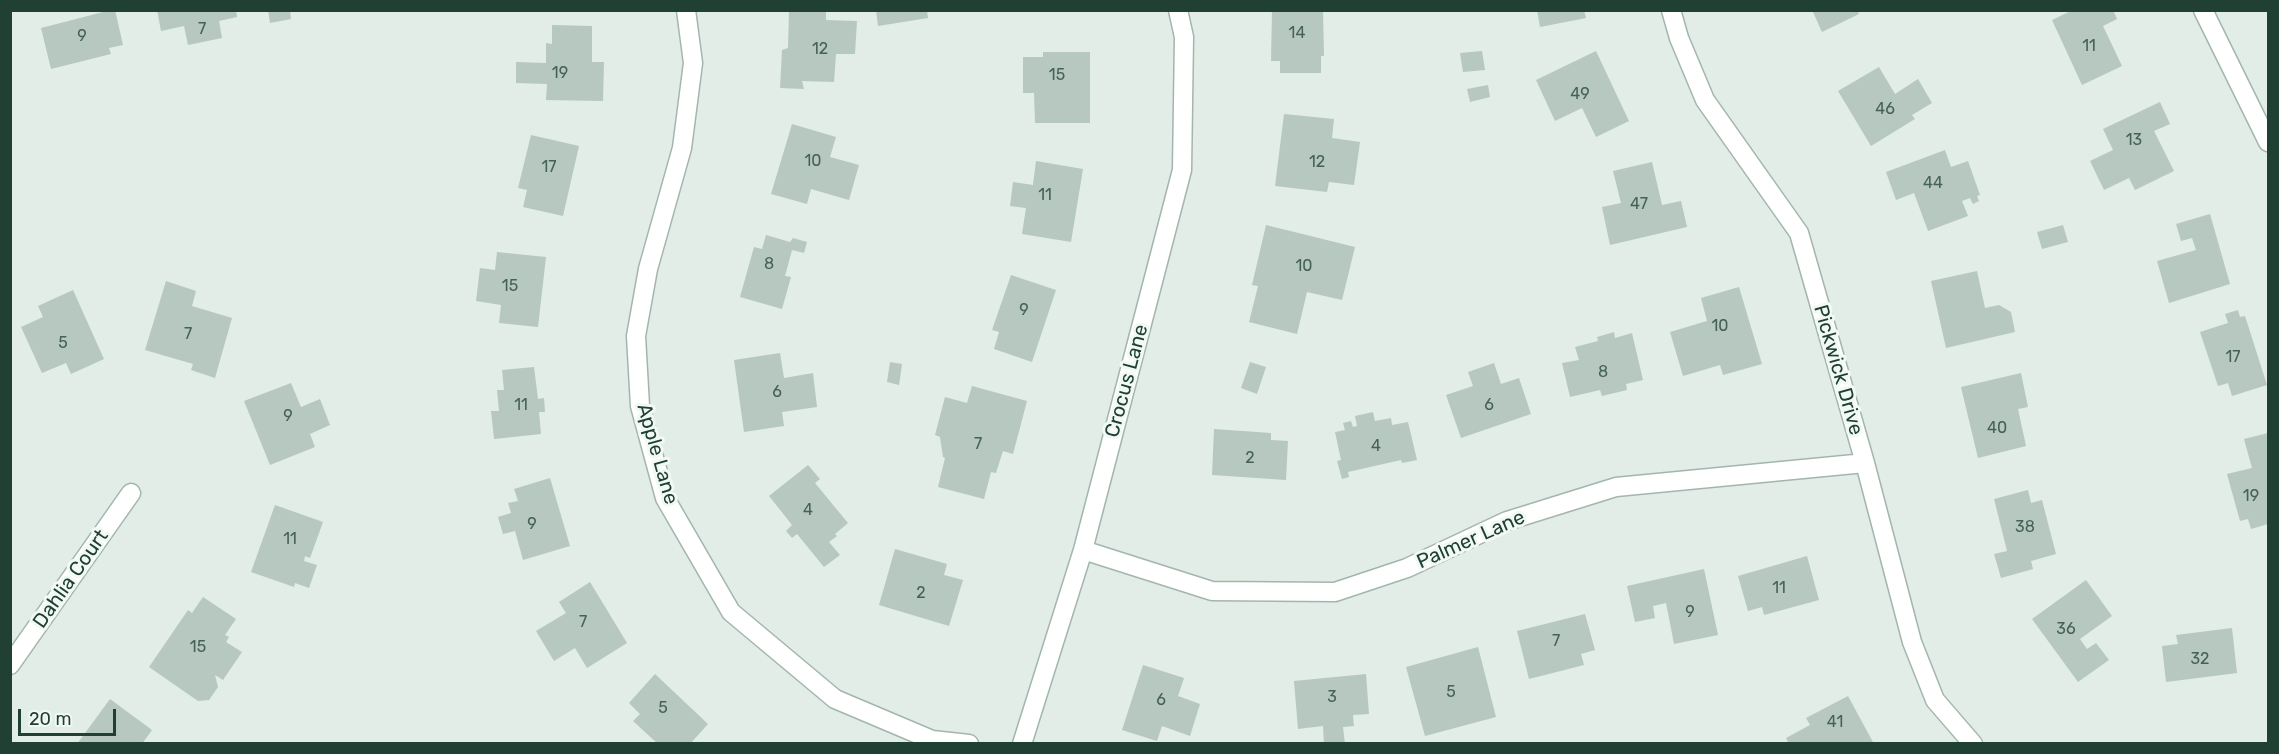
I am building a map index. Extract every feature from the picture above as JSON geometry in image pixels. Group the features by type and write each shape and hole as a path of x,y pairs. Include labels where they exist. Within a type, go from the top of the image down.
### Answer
{"street":[{"name":"Apple Lane","path":"686,10 693,63 682,148 648,269 636,336 640,406 665,498 731,612 835,699 932,740 969,744"},
{"name":"Crocus Lane","path":"1022,744 1083,550 1182,170 1184,37 1178,10"},
{"name":"Pickwick Drive","path":"1671,10 1679,38 1705,100 1799,233 1865,463 1912,642 1935,700 1973,744"},
{"path":"2203,10 2268,142"},
{"name":"Palmer Lane","path":"1083,550 1212,591 1335,592 1407,568 1507,521 1616,487 1865,463"},
{"name":"Dahlia Court","path":"10,665 131,493"}],"building":[{"path":"115,10 123,45 109,48 111,54 51,69 41,28"},
{"path":"157,10 236,10 237,17 219,21 222,38 188,45 184,26 161,31"},
{"path":"268,10 290,10 291,19 270,23"},
{"path":"789,10 826,10 826,20 857,21 855,54 836,54 834,82 802,81 804,89 780,88 782,50 788,48"},
{"path":"876,10 927,10 928,18 878,26"},
{"path":"1272,10 1323,10 1324,56 1321,56 1321,73 1280,73 1280,61 1271,61"},
{"path":"1537,10 1584,10 1586,18 1540,27"},
{"path":"1812,10 1857,10 1859,14 1822,32"},
{"path":"2073,10 2113,10 2117,19 2103,26 2122,66 2082,85 2052,20"},
{"path":"552,25 592,26 592,62 604,62 603,101 546,100 547,84 516,83 516,62 546,63 546,43 552,44"},
{"path":"1482,51 1485,70 1463,72 1460,53"},
{"path":"1596,51 1629,121 1596,137 1582,108 1555,121 1536,80"},
{"path":"1043,52 1090,52 1090,123 1035,123 1034,93 1023,93 1023,57 1043,57"},
{"path":"1879,67 1895,94 1918,79 1932,103 1912,115 1915,119 1871,146 1838,91"},
{"path":"1488,85 1490,97 1470,102 1467,89"},
{"path":"2160,102 2170,124 2154,131 2174,171 2135,190 2129,178 2104,190 2090,161 2113,150 2103,129"},
{"path":"1284,114 1334,119 1332,138 1360,142 1354,185 1329,182 1327,192 1275,186"},
{"path":"792,124 836,137 830,157 859,165 849,200 811,189 807,204 771,194"},
{"path":"531,135 579,146 563,216 523,207 527,190 518,188"},
{"path":"1945,150 1951,167 1968,161 1980,195 1977,196 1979,201 1973,204 1970,198 1962,201 1968,216 1928,231 1914,193 1896,200 1886,172"},
{"path":"1036,161 1083,169 1071,242 1022,234 1026,208 1010,206 1013,182 1033,185"},
{"path":"1652,162 1662,205 1681,201 1687,227 1610,245 1602,207 1621,203 1613,171"},
{"path":"2210,214 2230,284 2169,303 2157,261 2196,250 2192,238 2181,241 2176,224"},
{"path":"1266,225 1355,247 1342,300 1307,292 1297,334 1249,322 1258,286 1252,285"},
{"path":"2063,225 2068,242 2042,249 2037,232"},
{"path":"766,235 790,242 793,238 807,242 804,253 792,250 785,276 791,277 782,309 740,297 754,247 762,249"},
{"path":"497,252 546,257 538,327 499,323 501,305 476,301 480,268 495,270"},
{"path":"1977,271 1985,308 1999,305 2011,312 2015,332 1946,348 1931,281"},
{"path":"1011,275 1056,290 1032,362 994,349 999,332 992,330"},
{"path":"166,281 196,291 192,306 232,318 215,378 191,370 193,364 145,350"},
{"path":"1739,287 1762,364 1723,375 1720,365 1683,376 1670,332 1707,321 1701,298"},
{"path":"73,290 104,359 71,374 66,363 42,373 21,327 43,317 38,306"},
{"path":"2238,310 2240,317 2245,316 2267,385 2232,396 2228,383 2218,386 2200,332 2228,323 2225,314"},
{"path":"1614,332 1615,338 1632,333 1643,380 1626,384 1627,390 1602,396 1600,390 1570,397 1562,363 1579,360 1575,347 1598,341 1597,337"},
{"path":"780,353 784,378 813,373 817,407 782,412 784,426 744,432 734,360"},
{"path":"890,362 902,364 899,385 887,382"},
{"path":"1250,362 1266,367 1257,394 1241,388"},
{"path":"1494,363 1501,384 1519,378 1531,414 1461,438 1446,395 1473,386 1468,372"},
{"path":"534,367 538,399 544,398 545,412 539,412 541,434 494,439 491,411 499,411 497,390 504,390 502,370"},
{"path":"2021,373 2028,407 2018,409 2026,446 1978,458 1961,387"},
{"path":"291,383 301,407 320,399 330,425 310,434 315,447 270,465 244,401"},
{"path":"972,386 1027,401 1013,454 1003,451 996,473 991,472 984,499 938,487 945,458 940,437 935,435 945,397 967,403"},
{"path":"1373,412 1375,421 1391,418 1392,425 1408,422 1417,460 1402,463 1401,460 1348,472 1349,477 1342,479 1337,461 1341,460 1335,432 1345,430 1343,423 1351,421 1353,427 1357,426 1355,416"},
{"path":"1214,429 1271,433 1271,440 1288,441 1286,480 1212,475"},
{"path":"2268,433 2268,524 2251,529 2248,519 2240,521 2227,474 2252,468 2244,439"},
{"path":"808,465 820,479 815,483 848,523 829,542 840,555 824,567 797,534 792,538 786,531 792,525 769,496"},
{"path":"550,478 570,546 523,560 515,531 503,534 498,517 511,513 508,503 518,501 514,489"},
{"path":"2028,490 2031,503 2042,500 2056,554 2031,561 2033,569 2001,578 1994,554 2007,551 1994,499"},
{"path":"275,505 323,522 310,558 305,556 304,561 317,565 309,588 295,583 294,587 251,572"},
{"path":"895,549 947,564 944,575 963,580 949,626 879,605"},
{"path":"1807,556 1819,600 1764,615 1762,607 1748,611 1738,576"},
{"path":"1704,569 1718,635 1674,644 1666,603 1653,606 1655,618 1635,622 1627,586"},
{"path":"2086,580 2112,616 2080,639 2087,649 2096,643 2109,660 2078,682 2032,619"},
{"path":"590,582 627,643 587,668 575,648 554,661 536,631 566,613 559,602"},
{"path":"203,597 236,619 225,635 229,637 226,642 242,652 223,680 215,675 218,687 209,700 198,701 149,667 188,610 192,613"},
{"path":"1585,614 1595,650 1581,654 1584,665 1529,679 1517,631"},
{"path":"2232,628 2237,673 2166,682 2162,646 2178,644 2176,635"},
{"path":"1478,647 1496,717 1425,736 1406,667"},
{"path":"1143,665 1184,678 1178,696 1200,704 1190,736 1162,726 1157,741 1122,730"},
{"path":"655,674 708,724 690,744 658,744 633,721 640,714 629,703"},
{"path":"1366,674 1369,714 1353,715 1354,726 1343,727 1345,744 1324,744 1323,726 1298,729 1294,681"},
{"path":"1848,696 1874,744 1789,744 1786,738 1810,725 1806,718"},
{"path":"110,699 152,730 142,744 77,744"}]}
